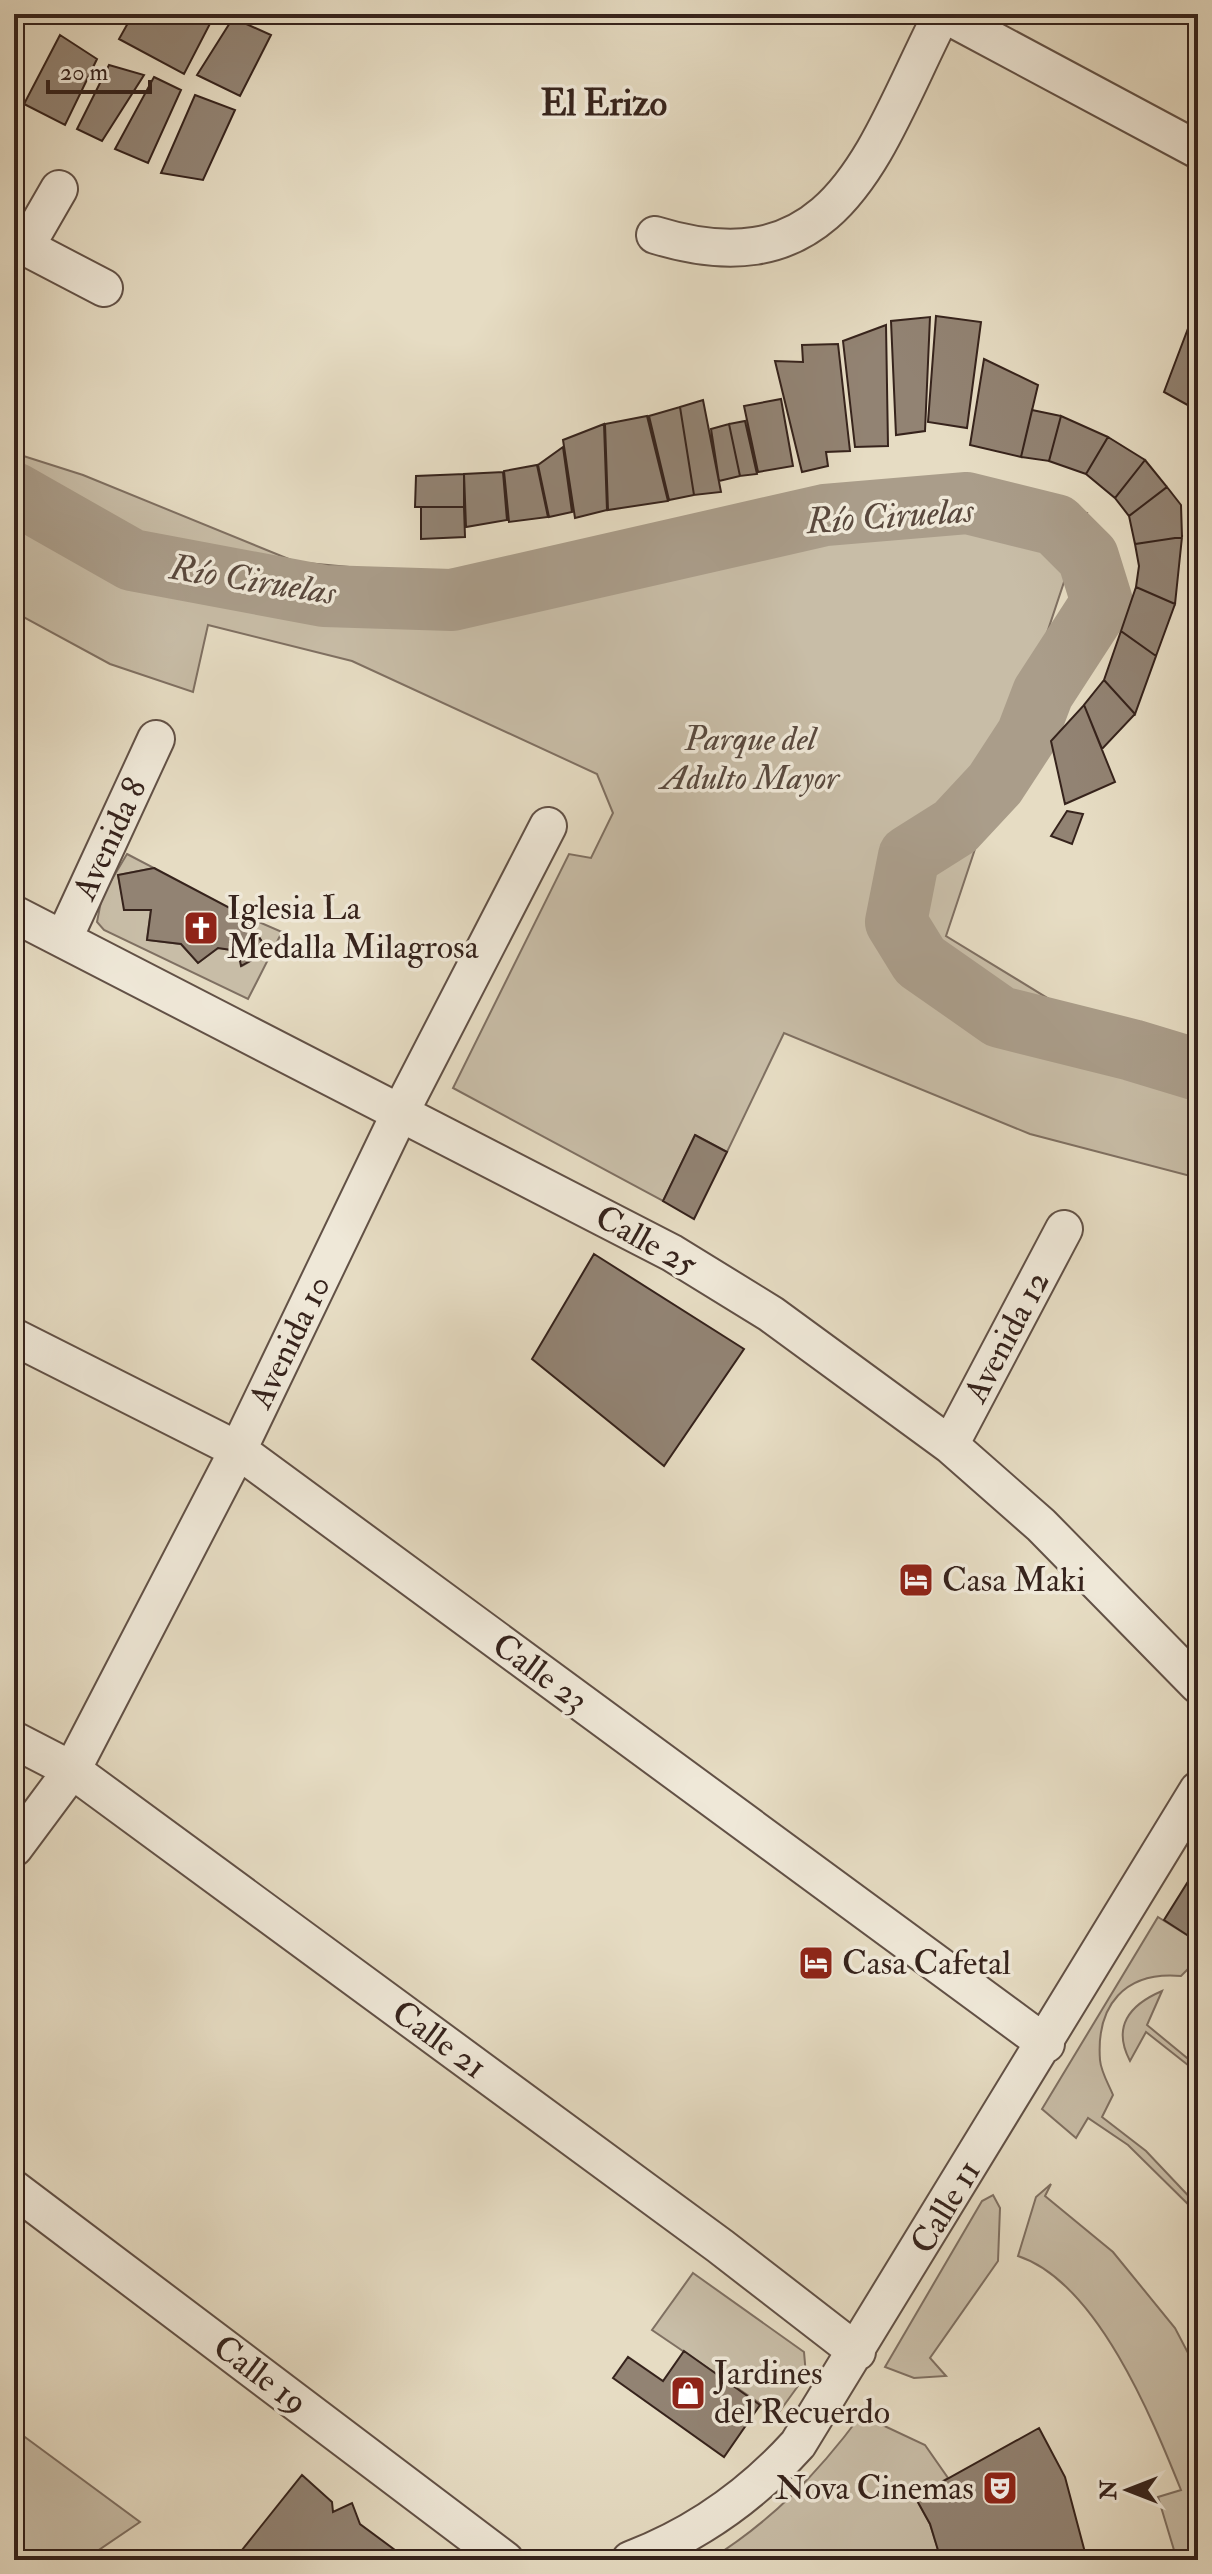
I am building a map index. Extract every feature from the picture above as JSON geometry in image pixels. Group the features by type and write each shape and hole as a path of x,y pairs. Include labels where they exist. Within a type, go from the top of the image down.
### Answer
{"street":[{"path":"655,235 693,246 734,250 767,245 822,219 860,175 943,14 1198,150"},
{"path":"59,189 20,244 104,288"},
{"name":"Avenida 8","path":"64,938 156,739"},
{"name":"Avenida 10","path":"14,1848 72,1770 238,1450 401,1111 548,826"},
{"name":"Calle 25","path":"14,914 672,1253 771,1314 950,1445 1041,1525 1198,1685"},
{"name":"Avenida 12","path":"950,1445 1064,1229"},
{"name":"Calle 23","path":"14,1337 238,1450 1046,2044"},
{"name":"Calle 21","path":"14,1740 72,1770 707,2237 857,2352"},
{"name":"Calle 11","path":"630,2560 692,2531 763,2483 798,2444 1046,2044 1198,1790"},
{"name":"Calle 19","path":"14,2189 505,2560"}],"green space":[{"name":"Parque del Adulto Mayor","path":"14,453 83,475 296,562 456,577 916,485 1087,513 946,936 1072,1013 1198,1061 1198,1178 1030,1134 784,1033 727,1152 695,1135 663,1201 453,1088 569,854 591,858 613,813 597,774 352,661 208,625 193,692 110,664 14,612"},
{"path":"127,854 154,868 118,875 125,910 151,910 147,940 181,944 198,963 218,948 238,951 242,966 268,951 245,916 282,932 248,999 104,930 97,922 102,896"},
{"path":"1158,1917 1198,1942 1198,1959 1181,1976 1144,1979 1130,1986 1109,2008 1100,2040 1100,2060 1113,2095 1102,2117 1146,2151 1198,2206 1198,2214 1128,2145 1088,2118 1076,2138 1042,2109"},
{"path":"1162,1991 1147,2025 1198,2067 1198,2073 1146,2032 1130,2061 1123,2038 1127,2018 1141,2003"},
{"path":"1051,2184 1045,2196 1113,2252 1175,2328 1198,2372 1198,2560 1177,2560 1158,2497 1181,2490 1138,2391 1118,2356 1097,2322 1073,2293 1046,2271 1018,2256 1036,2197"},
{"path":"993,2195 1000,2208 998,2261 930,2358 946,2376 914,2378 885,2367 982,2201"},
{"path":"693,2273 804,2352 806,2375 777,2415 652,2330"},
{"path":"861,2415 925,2445 948,2478 915,2497 930,2524 941,2559 709,2560 753,2529 792,2495 828,2457"},
{"path":"14,2429 140,2522 84,2560 14,2560"}],"building":[{"path":"133,14 215,14 184,74 119,39"},
{"path":"233,18 271,35 240,96 197,75"},
{"path":"60,35 97,59 65,125 24,104"},
{"path":"109,65 144,75 102,141 77,129"},
{"path":"154,77 181,90 148,163 115,149"},
{"path":"195,95 235,110 203,180 161,173"},
{"path":"1198,302 1198,395 1193,408 1164,392"},
{"path":"936,316 981,322 967,428 928,422"},
{"path":"930,317 925,431 896,435 891,321"},
{"path":"886,325 888,446 855,447 843,341"},
{"path":"838,344 850,451 826,452 828,466 802,472 775,361 803,362 802,345"},
{"path":"984,359 1038,385 1021,457 970,445"},
{"path":"781,399 793,466 758,472 744,406"},
{"path":"703,400 721,492 694,495 680,407"},
{"path":"680,407 694,495 669,500 649,416"},
{"path":"1032,410 1061,416 1049,461 1021,457"},
{"path":"647,416 668,501 608,510 605,424"},
{"path":"1061,416 1108,437 1086,474 1049,461"},
{"path":"745,421 757,474 740,476 729,424"},
{"path":"604,424 607,510 575,518 563,440"},
{"path":"729,424 740,476 719,481 711,429"},
{"path":"1108,437 1145,460 1115,498 1086,474"},
{"path":"563,447 572,512 549,517 538,465"},
{"path":"1145,460 1167,487 1129,516 1115,498"},
{"path":"537,465 548,517 509,522 504,471"},
{"path":"503,472 507,520 466,527 464,474"},
{"path":"464,474 464,507 415,507 416,476"},
{"path":"1167,487 1181,505 1182,537 1135,544 1129,516"},
{"path":"421,507 464,507 465,537 421,539"},
{"path":"1182,537 1175,604 1136,587 1139,566 1135,544"},
{"path":"1136,587 1175,604 1156,656 1121,631"},
{"path":"1121,631 1156,656 1135,714 1104,680"},
{"path":"1104,680 1135,714 1102,749 1084,705"},
{"path":"1084,705 1115,782 1065,804 1051,741"},
{"path":"1067,811 1083,814 1072,844 1051,836"},
{"name":"Iglesia La Medalla Milagrosa","path":"154,868 245,916 268,951 241,966 238,951 218,948 198,963 181,944 147,940 151,910 124,910 118,875"},
{"path":"695,1135 727,1152 694,1219 663,1201"},
{"path":"594,1254 744,1349 664,1466 532,1359"},
{"path":"1194,1872 1198,1875 1198,1942 1164,1920"},
{"name":"Jardines del Recuerdo","path":"684,2351 760,2405 724,2457 613,2378 628,2357 663,2381"},
{"name":"Nova Cinemas","path":"1039,2428 1065,2477 1087,2560 941,2560 930,2524 915,2497"},
{"name":"Nova Cinemas","path":"1039,2428 1065,2477 1087,2560 941,2560 930,2524 915,2497"},
{"path":"302,2475 332,2502 333,2512 352,2503 360,2524 399,2553 382,2560 234,2560"}],"waterway":[{"name":"Río Ciruelas","path":"14,493 132,560 324,596 452,600 825,515 967,503 1056,525 1088,557 1102,602 1043,693 1027,735 995,784 955,827 909,856 896,922 920,961 1000,1017 1198,1070"}],"place":[{"name":"Iglesia La Medalla Milagrosa","path":"201,928"},
{"name":"Casa Maki","path":"916,1580"},
{"name":"Casa Cafetal","path":"816,1963"},
{"name":"Jardines del Recuerdo","path":"688,2393"},
{"name":"Nova Cinemas","path":"1000,2488"}],"district":[{"name":"El Erizo","path":"604,103"}]}
